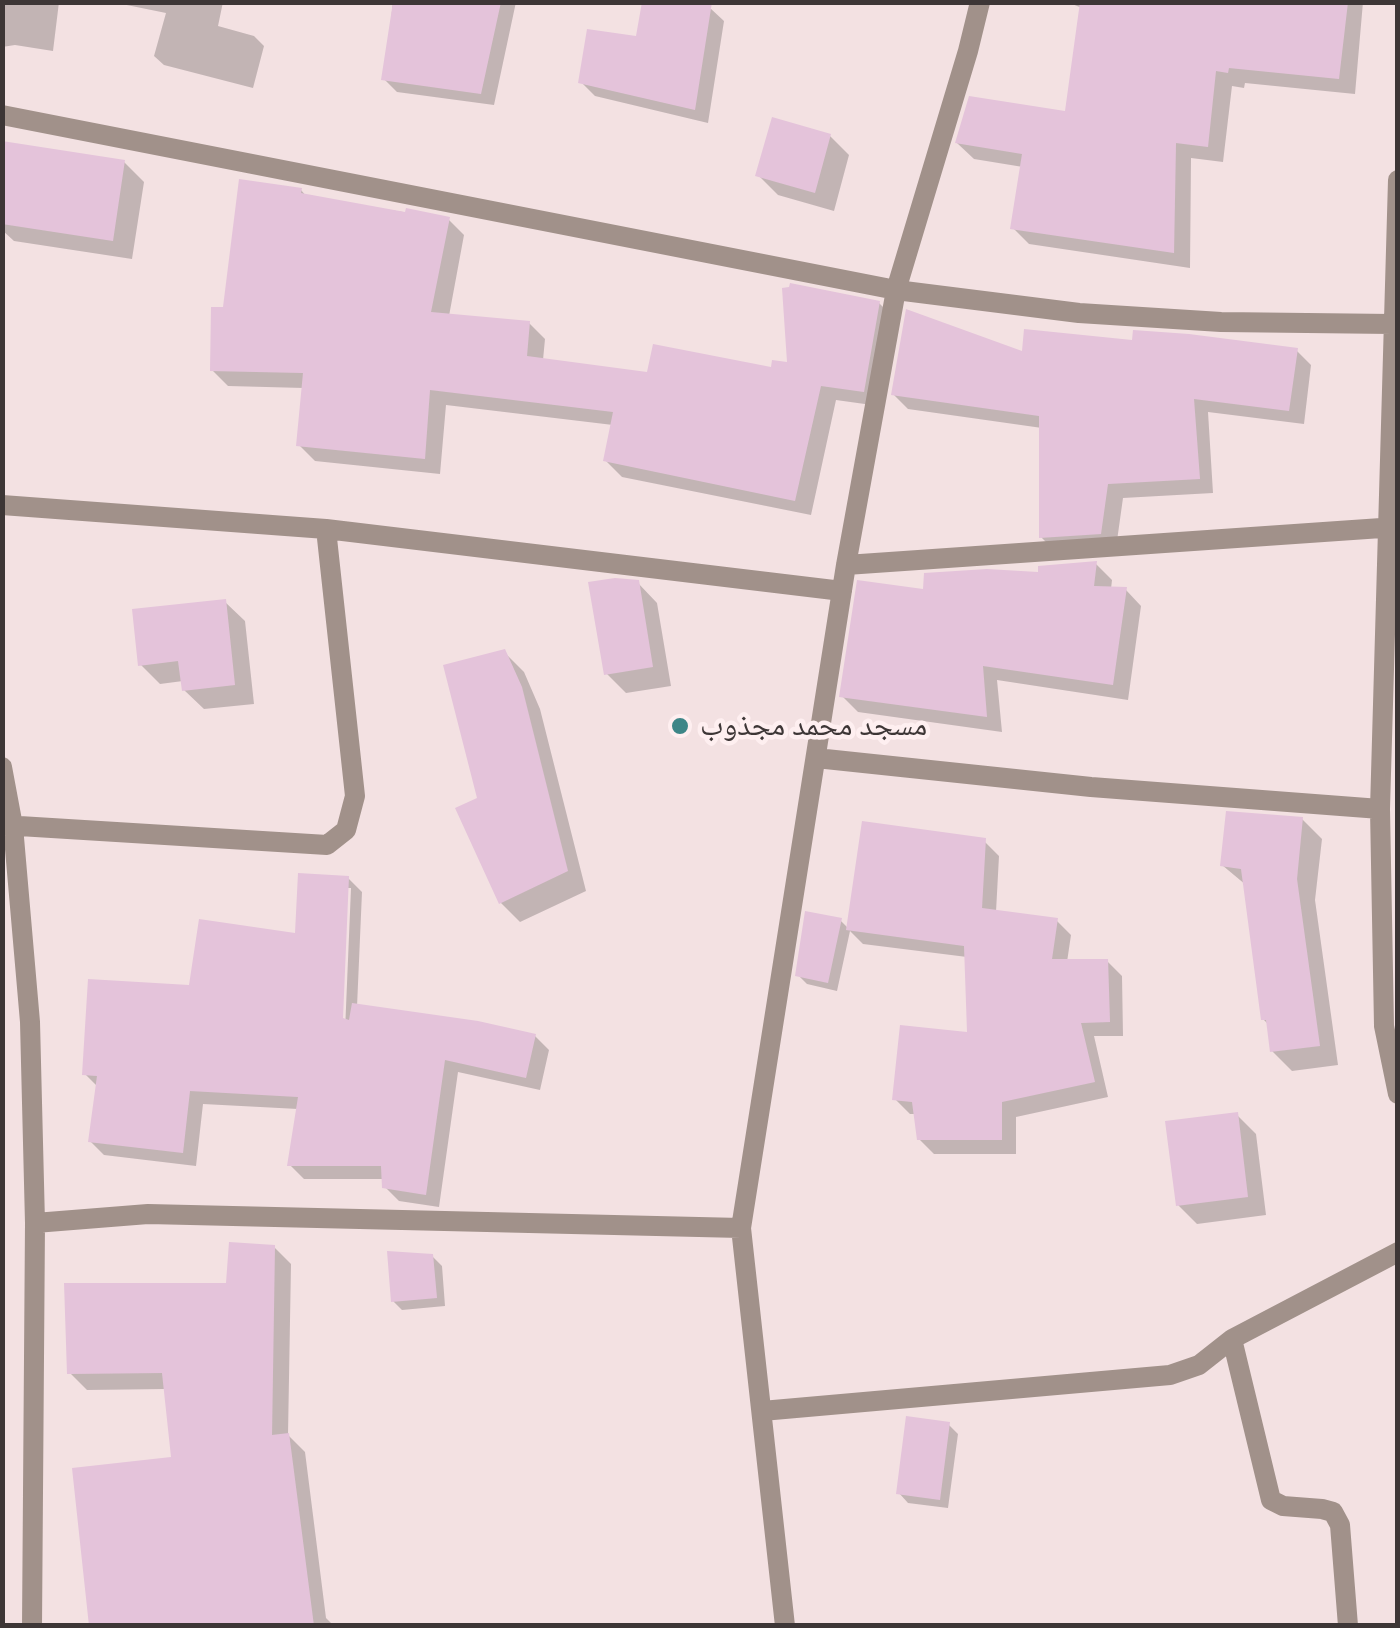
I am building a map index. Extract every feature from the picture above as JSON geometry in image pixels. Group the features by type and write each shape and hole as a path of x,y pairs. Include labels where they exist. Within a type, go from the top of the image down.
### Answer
{"street":[{"path":"785,1626 741,1228 846,565 896,290 980,2"},
{"path":"2,114 896,290 1079,313 1222,322 1392,324"},
{"path":"1398,180 1392,324 1392,528 1380,809 1384,1026 1398,1094"},
{"path":"2,505 326,529 842,591"},
{"path":"846,565 1392,528"},
{"path":"8,826 327,846 346,830 355,796 326,529"},
{"path":"816,758 1091,788 1380,809"},
{"path":"2,766 30,1022 36,1223 32,1626"},
{"path":"36,1223 148,1214 741,1228"},
{"path":"762,1411 1170,1374 1199,1366 1232,1339 1398,1252"},
{"path":"1232,1339 1271,1500 1283,1506 1322,1508 1333,1512 1340,1525 1348,1626"}],"building":[{"path":"393,2 501,2 481,94 381,80"},
{"path":"642,2 712,2 695,110 578,83 587,29 636,36"},
{"path":"1080,2 1348,2 1339,79 1229,68 1228,73 1216,71 1208,147 1176,143 1174,253 1010,229 1022,154 955,143 969,96 1065,111"},
{"path":"772,117 831,134 815,193 755,176"},
{"path":"2,141 125,160 113,241 2,224"},
{"path":"239,179 302,188 301,193 405,212 406,208 450,217 431,312 530,321 527,356 647,372 653,344 771,367 772,360 787,362 782,288 790,283 880,301 864,392 821,386 795,501 603,461 613,412 430,390 425,459 296,446 303,373 210,371 211,307 223,307"},
{"path":"906,309 1022,351 1024,329 1132,340 1133,330 1298,348 1289,411 1194,399 1200,479 1108,484 1101,534 1039,538 1039,416 891,395"},
{"path":"1097,561 1094,586 1127,587 1113,685 983,666 987,717 839,697 857,580 923,589 924,573 987,569 1038,572 1038,566"},
{"path":"639,580 653,667 604,675 588,582"},
{"path":"226,599 235,685 182,691 178,661 138,666 132,609"},
{"path":"505,649 522,687 568,871 499,904 455,808 477,798 443,665"},
{"path":"1226,811 1303,817 1297,879 1320,1046 1270,1052 1266,1020 1261,1020 1241,869 1220,866"},
{"path":"862,821 986,838 982,908 1058,918 1052,959 1108,959 1110,1022 1081,1023 1095,1082 1002,1102 1002,1140 917,1140 912,1102 892,1100 900,1025 967,1032 964,946 846,930"},
{"path":"298,873 349,876 343,1018 349,1020 352,1003 478,1021 536,1034 526,1078 445,1060 426,1195 382,1188 381,1166 287,1166 298,1097 190,1091 183,1153 88,1142 97,1076 82,1075 88,979 189,985 199,919 295,933"},
{"path":"805,911 842,918 828,983 795,976"},
{"path":"1238,1112 1248,1197 1176,1206 1165,1121"},
{"path":"229,1242 275,1245 272,1435 289,1433 314,1626 89,1626 72,1468 171,1457 162,1373 67,1374 64,1283 226,1283"},
{"path":"387,1251 433,1254 437,1298 391,1302"},
{"path":"906,1416 950,1422 940,1500 896,1494"}],"place":[{"name":"مسجد محمد مجذوب","path":"680,726"}]}
